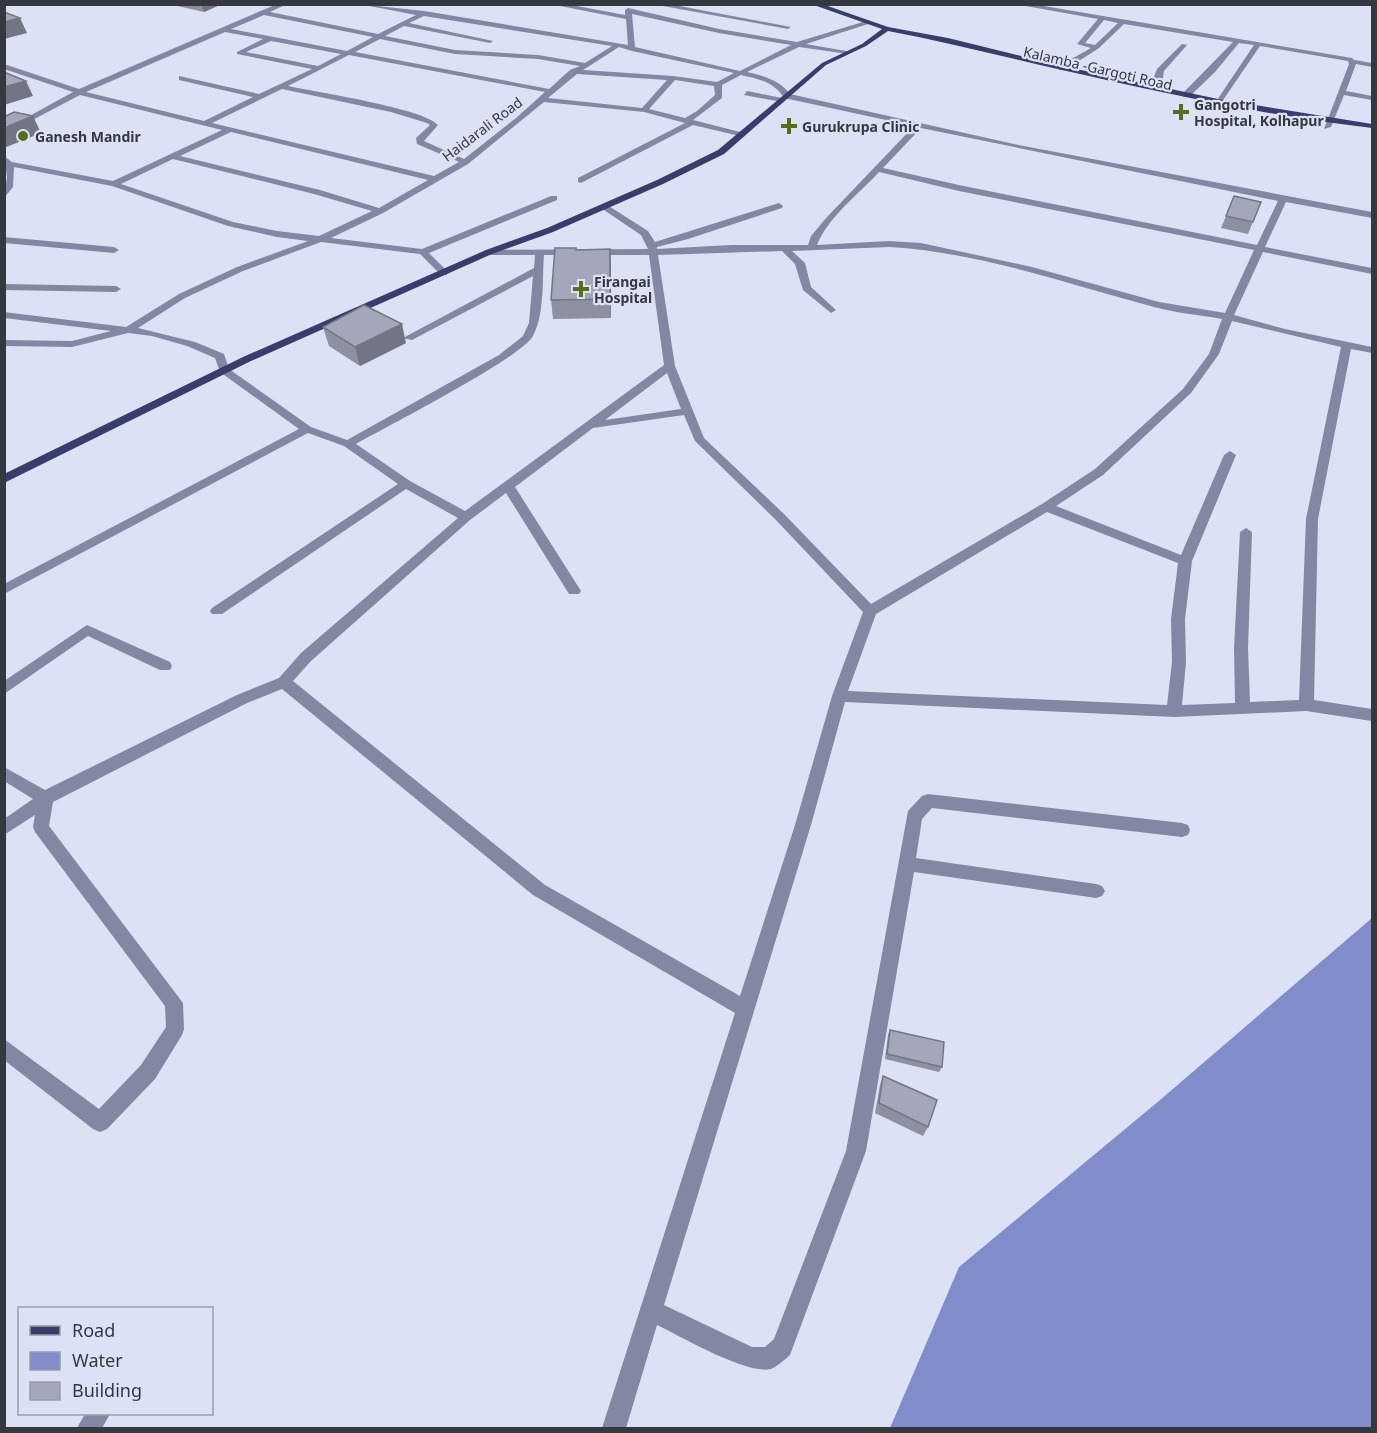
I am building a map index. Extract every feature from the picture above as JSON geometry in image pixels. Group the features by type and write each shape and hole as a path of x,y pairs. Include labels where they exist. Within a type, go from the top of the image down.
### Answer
{"main road":[{"name":"Kalamba -Gargoti Road","path":"814,4 887,29 1062,68 1218,101 1372,126"},
{"path":"4,479 224,370 489,252 604,206 721,152 824,64 864,45 887,29"},
{"name":"Kalamba -Gargoti Road","path":"926,37 940,44 1054,73 1200,104 1372,135"}],"street":[{"path":"4,133 79,92 284,4"},
{"path":"362,4 618,45 742,72 775,83 784,98"},
{"path":"553,4 628,11 719,31 846,52"},
{"path":"655,4 788,27"},
{"path":"1017,4 1101,20 1342,57 1372,65"},
{"path":"628,11 632,49"},
{"path":"263,13 455,52 538,57 584,65"},
{"path":"204,124 282,87 424,13"},
{"path":"1097,47 1080,44 1101,20"},
{"path":"573,72 673,78 718,84 799,44 866,22"},
{"path":"1062,68 1097,47 1121,23"},
{"path":"402,24 490,41"},
{"path":"226,30 550,91"},
{"path":"271,38 240,53 319,68"},
{"path":"1186,95 1236,42"},
{"name":"Haidarali Road","path":"128,330 182,296 240,269 321,239 380,211 465,162 519,120 573,72 618,45"},
{"path":"1152,87 1161,71 1184,45"},
{"path":"1218,101 1257,45"},
{"path":"1328,127 1354,62"},
{"path":"4,66 79,92 434,180"},
{"path":"182,78 262,97"},
{"path":"644,110 673,78"},
{"path":"581,180 690,121 718,96 718,84"},
{"path":"282,87 392,110 430,121 434,125 420,138 420,142 465,162"},
{"path":"1342,92 1372,98"},
{"path":"747,93 784,98 1372,215"},
{"path":"541,99 644,110 741,135"},
{"path":"811,248 816,236 830,219 919,125"},
{"path":"114,184 231,129"},
{"path":"174,157 317,192 380,211"},
{"path":"4,196 11,186 7,161 114,184 231,224 277,234 423,252 554,198"},
{"path":"877,169 959,188 1372,271"},
{"path":"614,1428 803,825 839,696 870,611 1046,507 1099,472 1187,391 1214,354 1228,317 1283,199"},
{"path":"604,206 645,233 652,248 670,366 699,439 870,611"},
{"path":"652,248 779,206"},
{"path":"4,240 114,250"},
{"path":"489,252 652,248 811,248 889,244 921,246 1032,270 1158,305 1228,317 1284,332 1372,350"},
{"path":"784,248 800,263 806,288 831,310"},
{"path":"423,252 444,273"},
{"path":"348,444 502,357 527,338 534,322 540,252"},
{"path":"408,338 539,269"},
{"path":"4,287 116,289"},
{"path":"4,315 163,336 220,356 224,370 307,429 348,444 406,484 466,517"},
{"path":"4,343 72,344 128,330"},
{"path":"1306,705 1312,519 1347,344"},
{"path":"4,828 45,798 242,699 284,682 306,657 466,517 670,366"},
{"path":"590,425 688,411"},
{"path":"4,590 307,429"},
{"path":"1174,711 1179,662 1178,619 1185,561 1230,455"},
{"path":"217,610 406,484"},
{"path":"508,486 574,591"},
{"path":"1046,507 1185,561"},
{"path":"1243,709 1241,648 1246,532"},
{"path":"4,689 87,630 165,666"},
{"path":"284,682 539,890 746,1009"},
{"path":"839,696 1174,711 1306,705 1372,716"},
{"path":"4,773 45,798"},
{"path":"4,1048 100,1122 148,1072 175,1029 174,1003 41,827 45,798"},
{"path":"652,1311 751,1358 769,1358 782,1347 856,1151 914,816 928,801 1182,830"},
{"path":"907,864 1096,891"},
{"path":"89,1428 97,1415"}],"water":[{"path":"1372,918 1372,1428 890,1428 959,1267 1160,1100"}],"building":[{"path":"4,12 20,18 4,22"},
{"path":"4,72 26,81 4,87"},
{"path":"14,112 33,116 4,128 4,117"},
{"path":"1234,196 1261,202 1253,222 1226,216"},
{"path":"555,248 610,249 610,299 551,300"},
{"path":"364,305 402,324 355,347 323,327"},
{"path":"890,1030 944,1042 942,1067 887,1054"},
{"path":"883,1076 937,1100 928,1127 879,1103"}],"place":[{"name":"Gangotri Hospital, Kolhapur","path":"1181,112"},
{"name":"Gurukrupa Clinic","path":"789,126"},
{"name":"Ganesh Mandir","path":"23,136"},
{"name":"Firangai Hospital","path":"581,289"}]}
